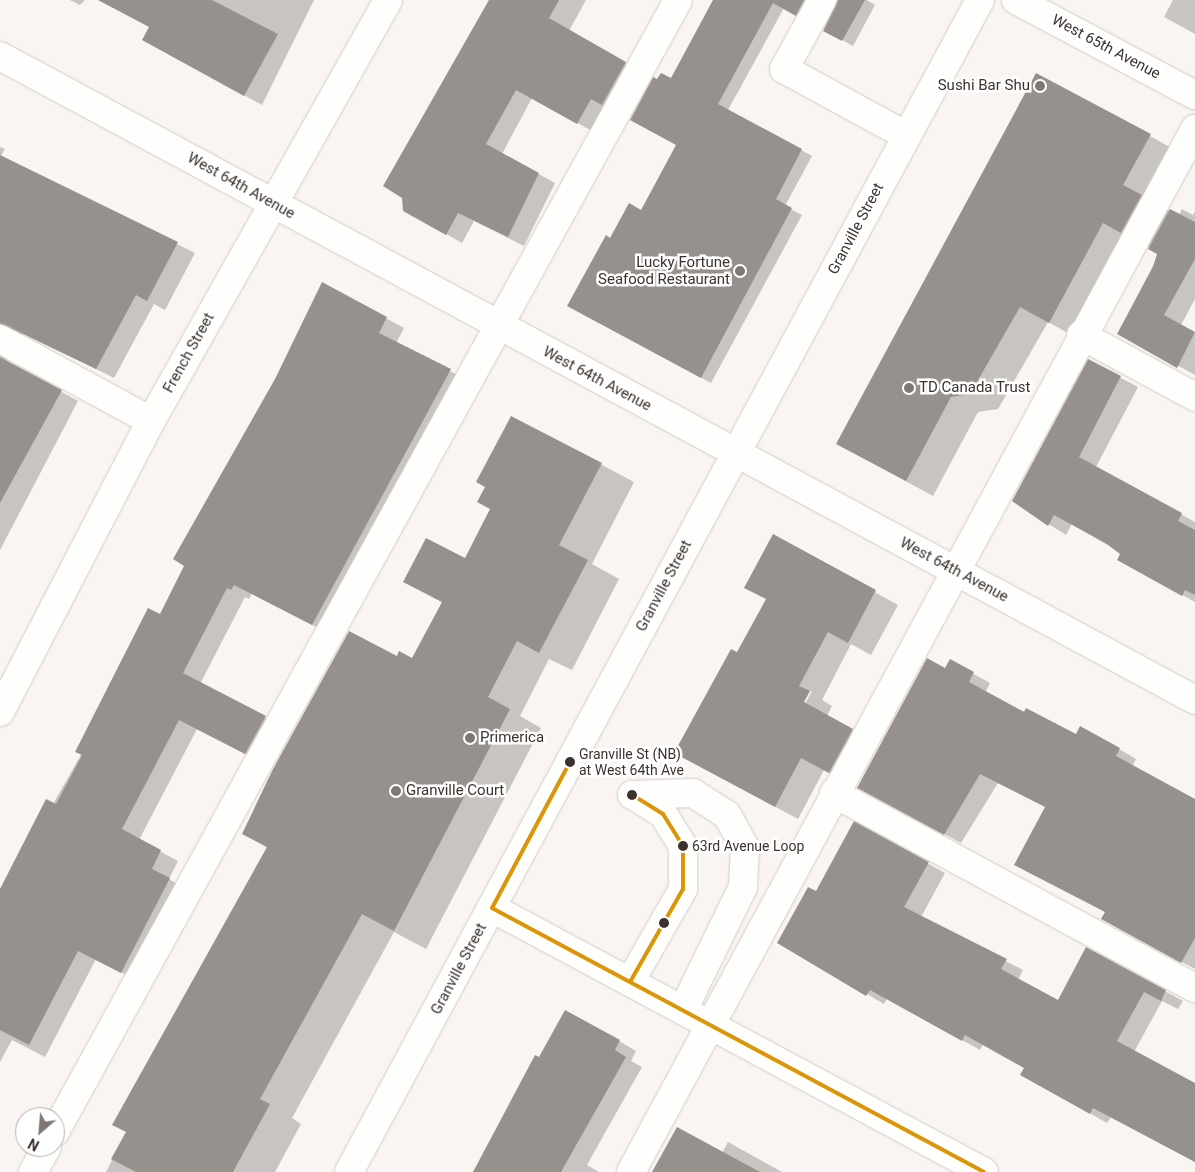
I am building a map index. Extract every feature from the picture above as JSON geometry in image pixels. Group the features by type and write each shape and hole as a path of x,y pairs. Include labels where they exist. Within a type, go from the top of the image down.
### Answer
{"main road":[{"name":"French Street","path":"0,712 151,421 388,0"},
{"path":"65,1114 678,0"},
{"path":"822,0 784,70 907,136"},
{"name":"Granville Street","path":"349,1172 980,0"},
{"name":"West 65th Avenue","path":"1016,0 1195,95"},
{"name":"West 64th Avenue","path":"0,56 499,327 736,452 1195,700"},
{"path":"631,1172 712,1025 834,793 956,571 1080,335 1195,129"},
{"path":"1080,335 1195,397"},
{"path":"0,339 151,421"},
{"path":"630,982 683,889 683,846 663,814 632,795 693,793 726,815 745,848 743,887 683,1010"},
{"path":"834,793 1195,988"},
{"path":"492,908 984,1172"},
{"path":"33,1172 41,1157"}],"building":[{"path":"98,0 212,0 278,34 244,96 142,40 149,27"},
{"path":"489,0 559,0 549,18 626,62 602,105 591,99 577,124 516,90 486,144 539,173 508,237 458,213 446,235 403,211 402,198 383,186"},
{"path":"713,0 804,0 796,16 773,3 718,104 802,149 776,199 792,208 701,378 567,306 606,235 610,238 629,203 641,210 676,145 630,120 653,77 657,79 661,73 671,78"},
{"path":"838,0 865,0 842,41 823,31"},
{"path":"1036,73 1151,134 1123,185 1142,195 1121,233 1103,223 1049,323 1020,307 970,394 951,397 906,481 836,444"},
{"path":"0,155 178,242 147,301 136,295 96,369 0,323"},
{"path":"1170,209 1195,222 1195,259 1164,315 1195,332 1177,368 1117,334 1153,267 1157,254 1148,249"},
{"path":"322,282 387,317 379,333 451,369 312,625 234,585 231,590 227,588 183,673 266,716 245,754 179,720 122,829 161,850 152,869 170,878 121,973 78,951 29,1045 0,1030 0,889 46,799 56,804 82,755 75,752 148,608 160,614 184,566 173,559 275,379"},
{"path":"0,357 62,390 0,503"},
{"path":"1088,359 1121,376 1079,457 1182,513 1178,521 1195,530 1195,595 1185,590 1182,596 1117,560 1120,554 1107,544 1054,515 1048,526 1012,501"},
{"path":"511,416 602,463 559,545 588,560 539,653 517,641 488,697 510,709 394,931 362,914 260,1099 270,1104 233,1172 136,1172 111,1159 126,1132 112,1125 267,847 242,834 273,769 349,631 397,656 399,651 412,658 442,602 403,582 426,538 465,558 490,509 477,502 485,487 476,482"},
{"path":"773,534 876,590 848,643 828,632 799,686 810,691 804,702 853,729 829,773 801,758 775,807 674,753 731,649 737,652 766,599 744,588"},
{"path":"927,658 945,668 950,659 974,672 969,682 1024,712 1026,708 1076,734 1080,726 1120,748 1116,756 1195,799 1195,938 1181,963 1101,919 1105,912 1014,865 1045,807 980,774 944,835 857,788"},
{"path":"854,821 929,862 904,907 1007,959 1001,969 1058,1000 1086,947 1166,990 1161,1001 1144,992 1117,1041 1195,1083 1195,1162 1093,1108 1090,1114 1020,1075 1024,1068 965,1035 962,1041 870,990 866,996 777,943 808,887 816,891"},
{"path":"565,1010 620,1040 615,1050 626,1057 561,1172 473,1172 535,1055 539,1057"},
{"path":"677,1127 760,1172 652,1172"}],"transit line":[{"path":"492,908 570,762"},
{"path":"630,982 683,889 683,846 663,814 632,795"},
{"path":"492,908 984,1172"}],"place":[{"name":"Sushi Bar Shu","path":"1040,86"},
{"name":"Lucky Fortune Seafood Restaurant","path":"740,271"},
{"name":"TD Canada Trust","path":"909,388"},
{"name":"Primerica","path":"470,738"},
{"name":"Granville St (NB) at West 64th Ave","path":"570,762"},
{"name":"Granville Court","path":"396,791"},
{"name":"63rd Avenue Loop","path":"683,846"}]}
